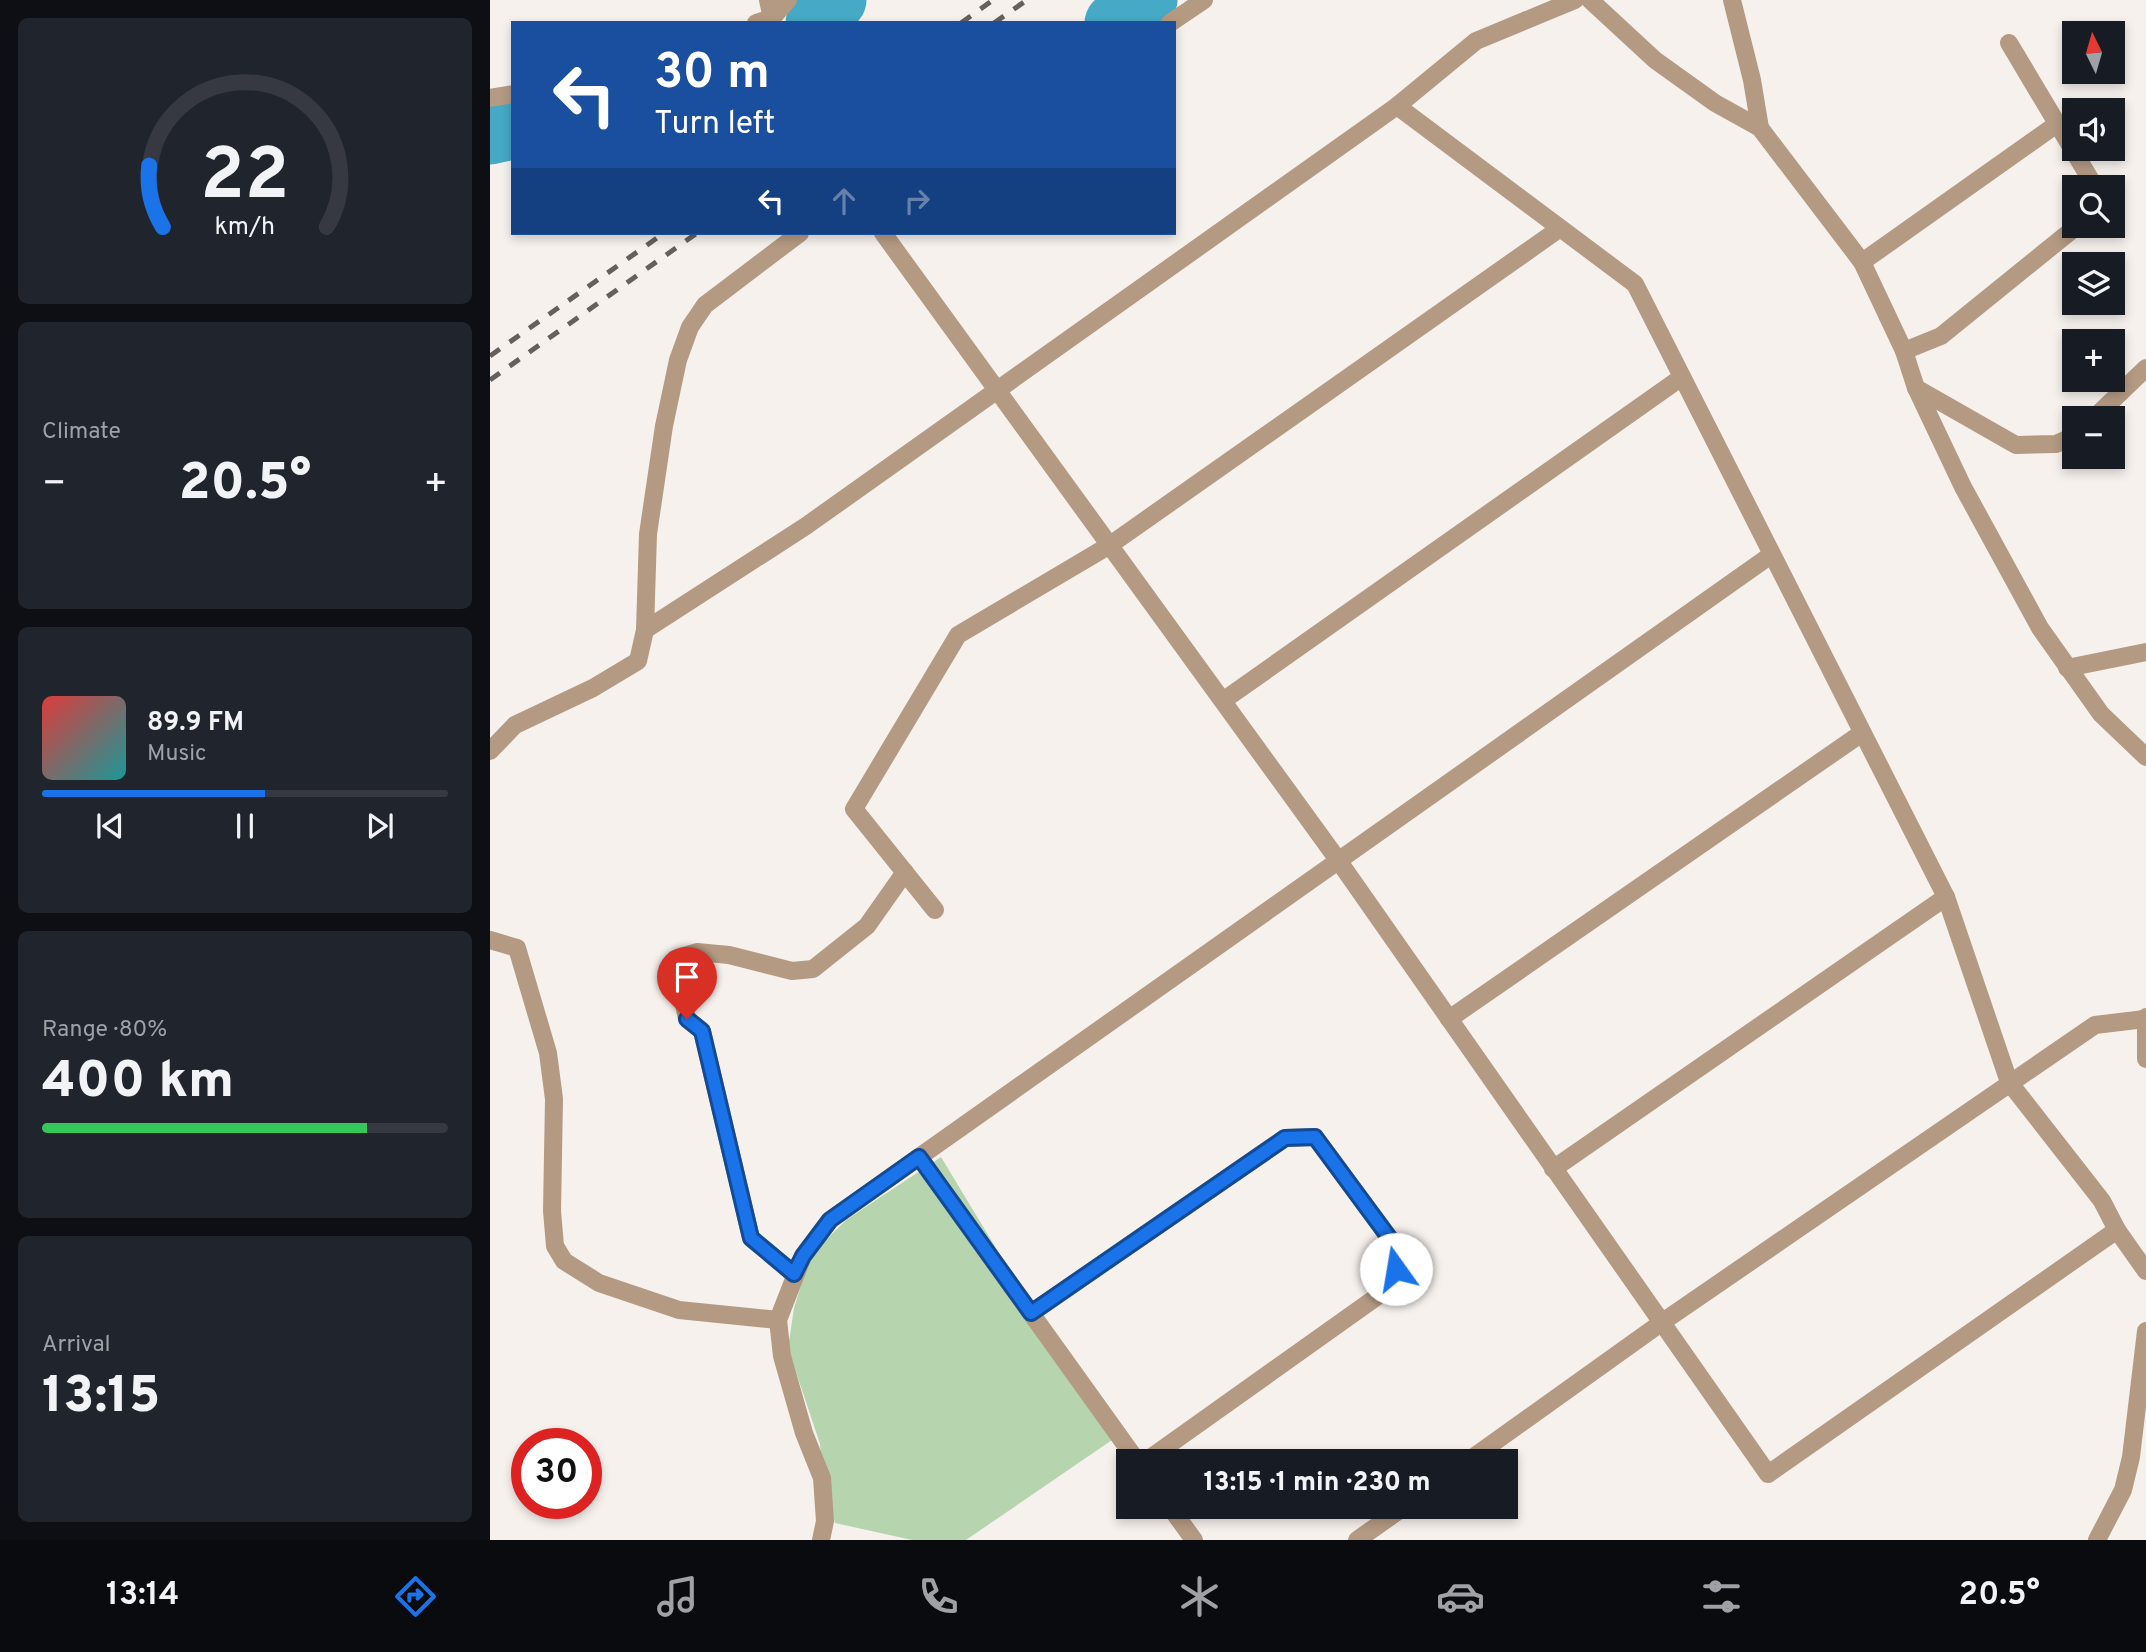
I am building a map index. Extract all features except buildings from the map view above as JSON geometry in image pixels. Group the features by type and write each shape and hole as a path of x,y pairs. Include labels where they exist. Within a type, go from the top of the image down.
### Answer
{"street":[{"path":"767,21 768,0"},
{"path":"767,21 788,0"},
{"path":"1173,21 1204,0"},
{"path":"645,630 806,526 1397,106 1476,41 1575,0"},
{"path":"1590,0 1655,60 1715,103 1760,128 1862,262 1903,351 1916,388 1963,487 2040,628 2101,714 2146,757"},
{"path":"1732,0 1752,80 1760,128"},
{"path":"2009,43 2088,175"},
{"path":"490,99 511,94"},
{"path":"1397,106 1635,284 1946,897 2009,1082 2102,1201 2117,1230 2146,1271"},
{"path":"1862,262 2057,124"},
{"path":"935,910 854,809 958,635 1110,545 1559,229"},
{"path":"490,751 515,725 593,688 638,661 645,630 648,534 662,440 678,360 690,327 705,305 797,235"},
{"path":"884,235 1224,700 1768,1474 2117,1230"},
{"path":"1903,351 1941,336 2062,238"},
{"path":"2106,406 2146,368"},
{"path":"1224,700 1682,377"},
{"path":"1916,388 2016,446 2062,441"},
{"path":"821,1540 825,1521 822,1478 804,1433 782,1356 778,1320 803,1256 830,1220 1771,555"},
{"path":"2067,668 2146,652"},
{"path":"1449,1019 1862,733"},
{"path":"794,1274 751,1238 702,1031 687,1019 675,959 697,952 729,955 792,971 813,969 867,926 905,872"},
{"path":"1553,1169 1946,897"},
{"path":"490,940 517,948 548,1053 554,1099 552,1211 555,1246 564,1261 599,1283 679,1310 778,1320"},
{"path":"1485,1449 1661,1323 2095,1025 2146,1018 2146,1059"},
{"path":"1031,1313 1285,1138 1315,1137 1399,1251 1392,1286 1163,1449"},
{"path":"919,1157 1128,1449"},
{"path":"2097,1540 2123,1490 2131,1457 2146,1331"},
{"path":"1179,1519 1194,1540"},
{"path":"1357,1540 1387,1519"}],"green space":[{"path":"941,1157 1112,1440 966,1540 912,1540 835,1523 824,1487 820,1444 788,1348 794,1308 810,1256 846,1220"}],"waterway":[{"path":"818,21 836,0"},
{"path":"1118,21 1147,0"},
{"path":"490,134 511,129"}],"railway":[{"path":"964,21 993,0"},
{"path":"997,21 1027,0"},
{"path":"490,356 661,235"},
{"path":"490,380 694,235"}],"route":[{"path":"687,1019 702,1031 751,1238 794,1274 803,1256 830,1220 919,1157 1031,1313 1285,1138 1315,1137 1399,1251 1396,1269"}]}
